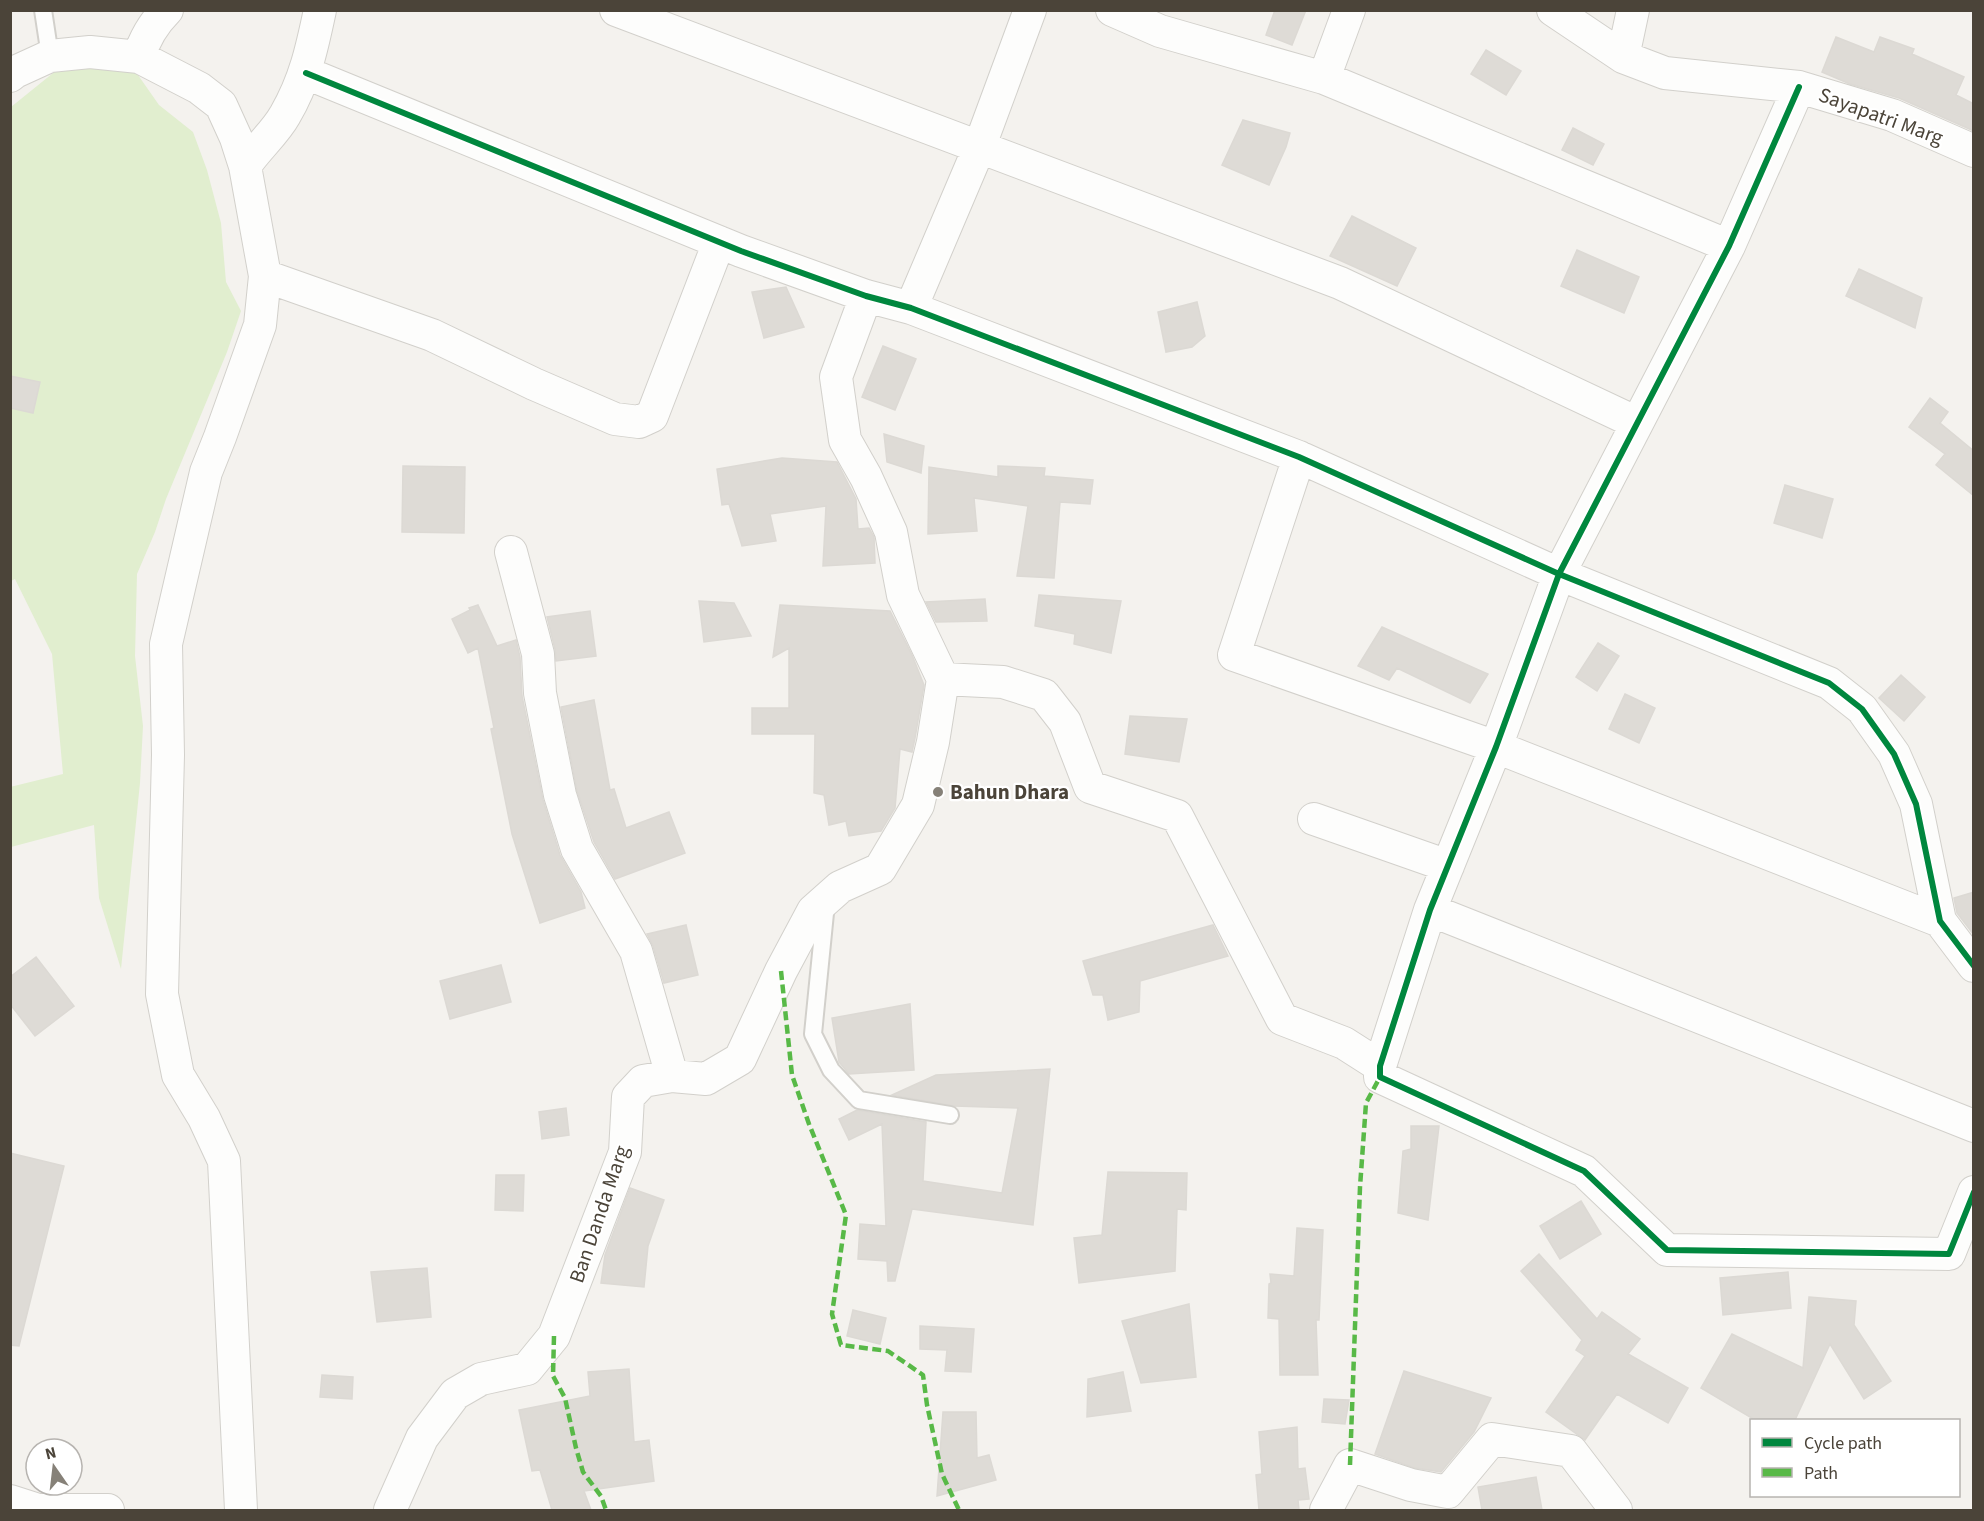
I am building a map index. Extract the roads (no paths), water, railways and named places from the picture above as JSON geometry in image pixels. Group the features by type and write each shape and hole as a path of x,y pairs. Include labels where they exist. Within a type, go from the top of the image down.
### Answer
{"street":[{"path":"139,57 143,44 167,10"},
{"path":"245,166 285,117 306,73 320,10"},
{"path":"616,10 1340,283 1637,423"},
{"path":"911,308 979,148 1030,10"},
{"path":"1112,10 1160,31 1324,78 1729,246"},
{"path":"1324,78 1349,10"},
{"name":"Sayapatri Marg","path":"1552,10 1623,57 1665,73 1799,87 1892,115 1974,151"},
{"path":"1623,57 1633,10"},
{"path":"10,76 50,56 90,52 139,57 199,88 221,105 236,138 245,166 265,276 260,326 206,472 166,644 168,755 162,994 178,1075 204,1118 224,1161 241,1510"},
{"path":"306,73 719,242 866,296 911,308 1299,458 1559,574 1829,683 1863,709 1894,754 1916,804 1940,921 1974,966"},
{"path":"1799,87 1729,246 1559,574 1496,747 1430,910 1380,1066 1380,1077 1584,1171 1666,1250 1949,1254 1974,1192"},
{"path":"265,276 432,335 615,419 639,423 652,416 719,242"},
{"path":"866,296 836,377 845,440 866,477 891,532 903,595 943,679 1004,682 1044,695 1065,722 1090,787 1178,816 1282,1019 1344,1043 1380,1066"},
{"path":"1299,458 1234,655 1496,747 1940,921"},
{"path":"511,552 538,654 540,693 560,795 577,849 636,951 672,1076"},
{"name":"Ban Danda Marg","path":"390,1510 422,1438 455,1394 481,1379 527,1369 554,1336 625,1152 628,1097 643,1080 672,1076 706,1079 740,1059 813,911 840,887 880,869 918,805 933,742 943,679"},
{"path":"1314,819 1448,866"},
{"path":"1430,910 1974,1126"},
{"path":"1326,1510 1350,1465 1411,1485 1448,1491 1492,1439 1571,1451 1616,1510"},
{"path":"10,1501 39,1510 108,1510"}],"lane":[{"path":"43,10 50,56"},
{"path":"826,899 813,1034 831,1070 859,1100 950,1115"}],"place":[{"name":"Bahun Dhara","path":"938,792"}]}
